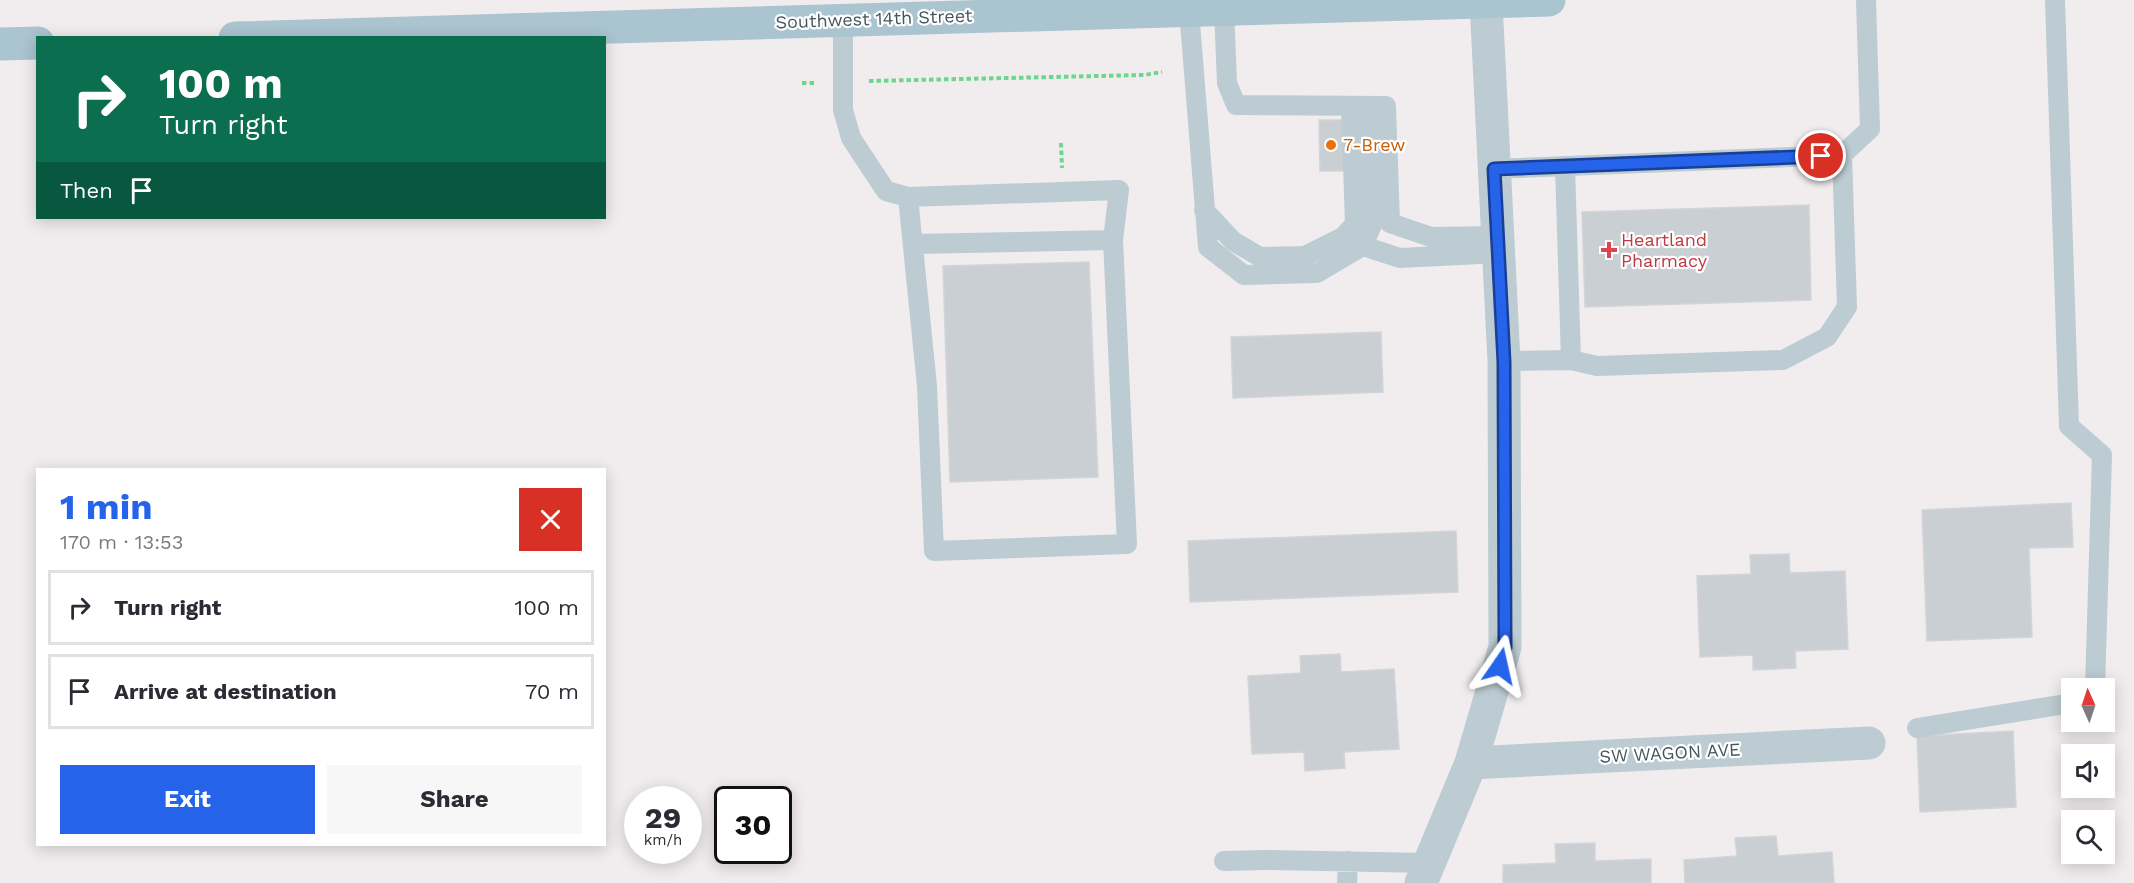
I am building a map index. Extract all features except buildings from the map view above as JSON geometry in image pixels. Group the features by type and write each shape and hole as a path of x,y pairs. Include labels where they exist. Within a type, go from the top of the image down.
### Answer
{"main road":[{"name":"Southwest 14th Street","path":"303,36 843,20 1155,5 1189,10 1549,0"},
{"path":"0,44 36,43"}],"street":[{"path":"1425,873 1471,763 1505,647 1504,362 1486,2"},
{"name":"SW WAGON AVE","path":"1471,763 1869,743"}],"lane":[{"path":"1494,169 1842,155 1870,129 1866,0"},
{"path":"2055,0 2069,426 2102,455 2095,678"},
{"path":"1224,9 1227,83 1236,105 1386,105 1390,223"},
{"path":"1189,10 1208,247 1244,275 1317,273 1364,246 1390,223"},
{"path":"843,20 843,110 851,138 886,191 908,197 1119,190 1113,240 1127,544 934,550 927,386 908,197"},
{"path":"1204,210 1233,241 1260,257 1305,256 1343,237 1355,224 1361,106"},
{"path":"1361,106 1374,220 1364,246"},
{"path":"1504,362 1571,360 1597,366 1784,360 1827,337 1847,307 1842,155"},
{"path":"1565,166 1571,360"},
{"path":"1390,223 1431,237 1498,245"},
{"path":"913,244 1113,240"},
{"path":"1364,246 1400,258 1498,245"},
{"path":"1917,728 2061,706"},
{"path":"1224,861 1348,861 1425,873"},
{"path":"1347,883 1348,861"}],"path":[{"path":"863,81 1144,75 1162,72"},
{"path":"802,83 824,83"},
{"path":"1061,143 1062,171"}],"place":[{"name":"7-Brew","path":"1331,145"},
{"name":"Heartland Pharmacy","path":"1609,250"}],"route":[{"path":"1500,666 1505,647 1504,362 1494,169 1821,156"}]}
